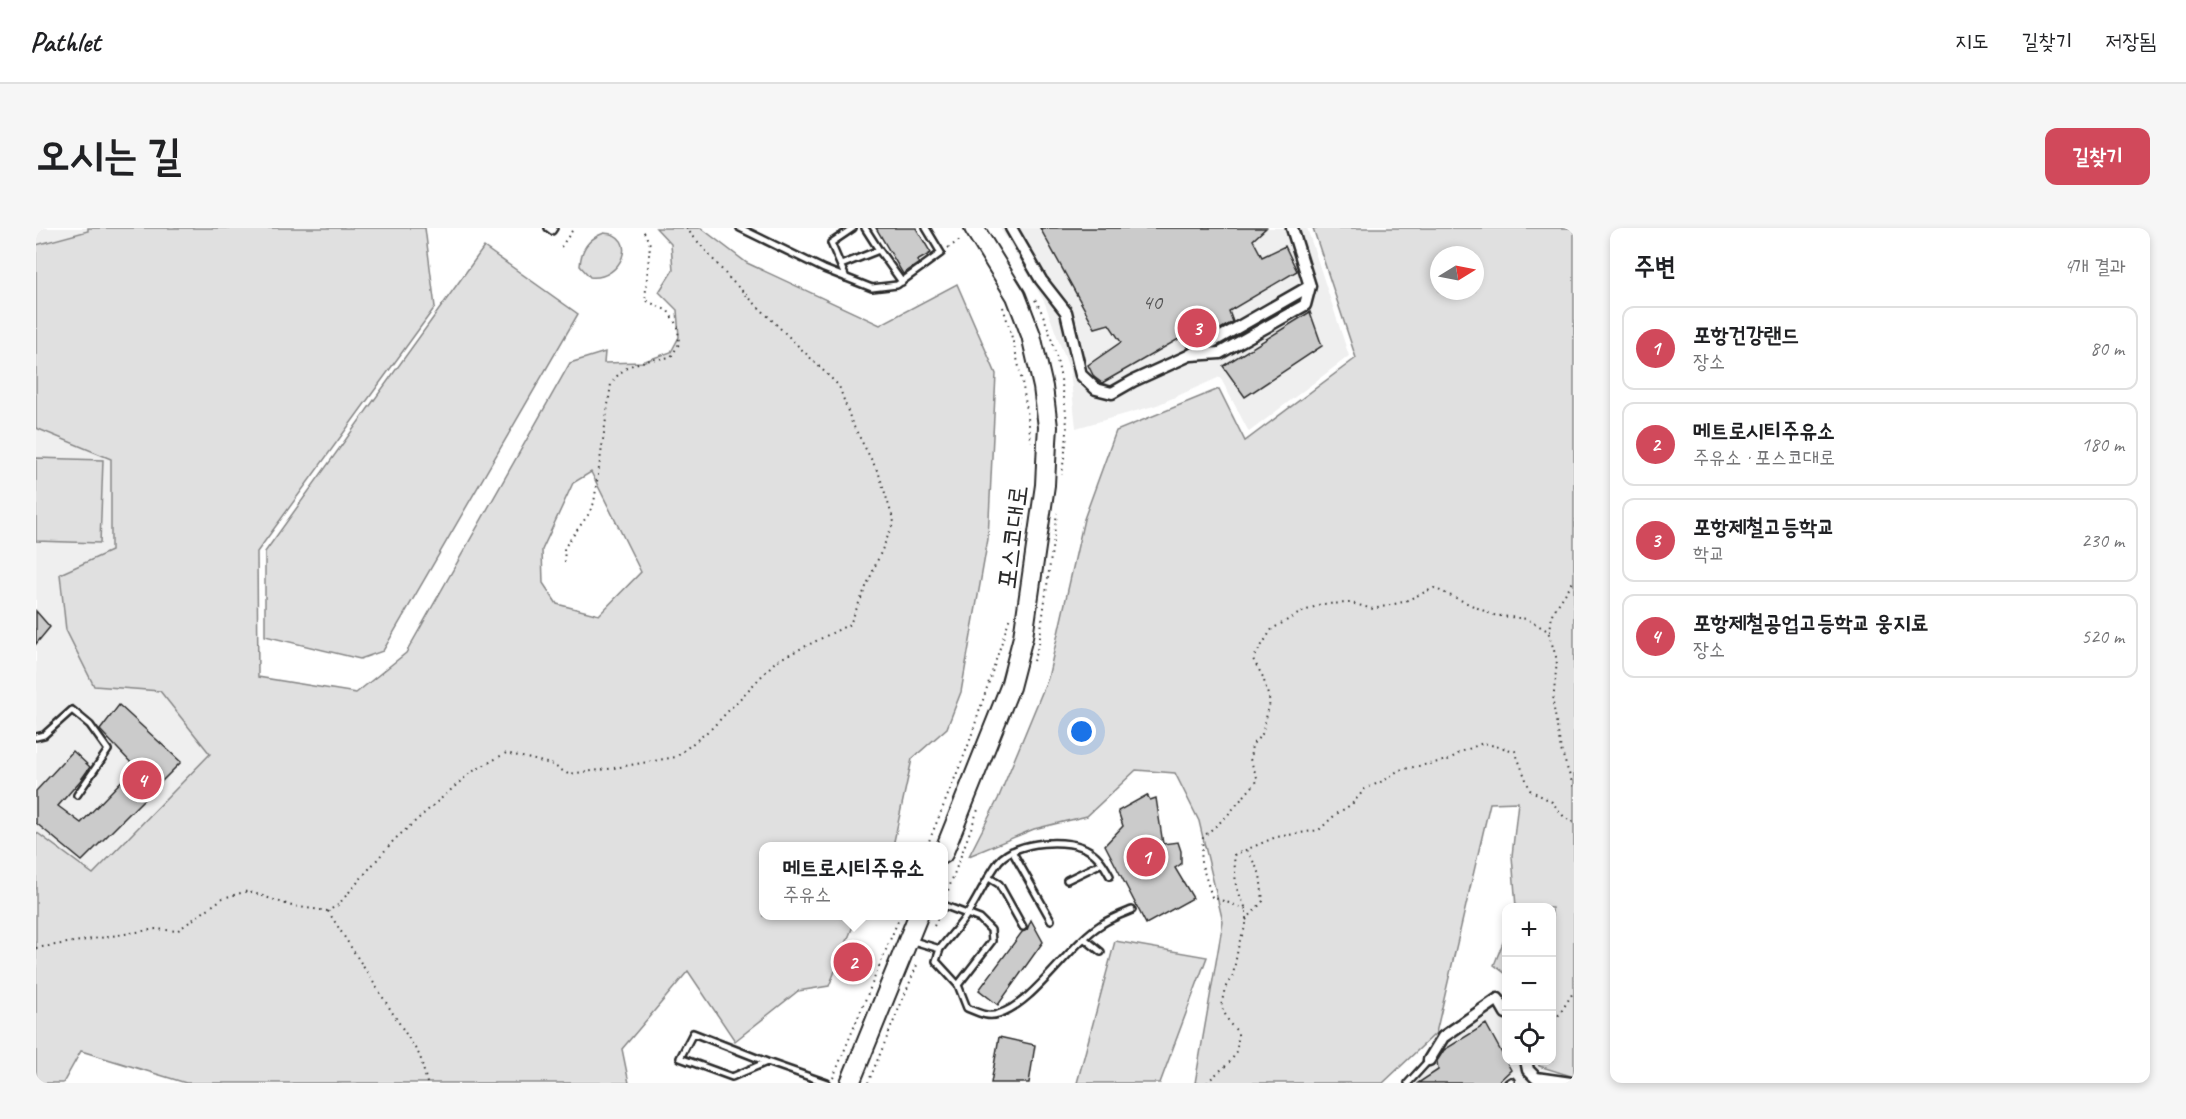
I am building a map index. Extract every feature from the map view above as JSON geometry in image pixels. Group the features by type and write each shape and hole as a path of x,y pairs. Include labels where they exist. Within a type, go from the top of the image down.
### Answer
{"main road":[{"name":"포스코대로","path":"948,842 1010,687 1023,637 1045,485 1048,427 1043,387 1031,335 1016,296 968,233"},
{"path":"850,1083 916,920"}],"street":[{"path":"1011,228 1050,291 1066,312 1081,375 1096,389 1112,393 1188,356 1310,286 1292,228"},
{"path":"1429,1060 1443,1037 1498,999 1505,1011"},
{"path":"1527,1065 1528,1070 1536,1078 1571,1083"}],"lane":[{"path":"548,228 552,231 554,228"},
{"path":"740,228 872,288 897,285 941,253 926,228"},
{"path":"846,278 831,243 853,228"},
{"path":"865,228 902,282"},
{"path":"841,265 879,250"},
{"path":"36,737 44,735 72,710 90,725 108,750 77,795"},
{"path":"1110,876 1093,852 1082,846 1058,842 1012,851 1000,860 968,913 940,949 936,961 958,985 967,1008 982,1015 997,1015 1017,1006 1101,924 1131,910"},
{"path":"1012,851 1052,920"},
{"path":"1067,880 1102,863"},
{"path":"989,878 999,884 1023,927"},
{"path":"948,907 980,919 991,930 992,941 958,985"},
{"path":"1085,939 1101,952"},
{"path":"909,940 940,949"},
{"path":"767,1062 732,1077 680,1058 693,1033 829,1083"},
{"path":"1408,1083 1429,1060"}],"path":[{"path":"561,247 574,228"},
{"path":"565,562 564,548 588,515 594,502 610,384 618,372 639,362 671,357 679,344 678,327 668,311 645,300 650,244 642,228"},
{"path":"36,948 156,929 177,931 223,898 248,891 292,906 328,911 338,905 394,840 470,773 506,753 551,764 568,774 676,757 712,728 776,661 850,624 894,522 879,474 852,423 839,386 730,279 686,228"},
{"path":"941,253 968,233"},
{"path":"1001,300 1014,342 1028,410 1031,443"},
{"path":"1019,549 1027,496"},
{"path":"1549,635 1552,614 1574,580"},
{"path":"1246,909 1212,897 1201,862 1203,837 1226,817 1258,780 1250,759 1252,745 1262,734 1270,702 1263,677 1253,659 1272,629 1322,604 1351,603 1373,609 1402,602 1434,588 1493,615 1527,619 1548,631 1557,660 1553,702 1562,750 1574,788"},
{"path":"929,842 968,746 1011,614"},
{"path":"1207,1083 1229,1064 1239,1047 1238,1032 1230,1024 1221,1006 1225,988 1233,975 1246,920 1246,909 1236,887 1234,855 1276,837 1319,830 1335,815 1353,804 1365,789 1385,780 1398,770 1448,760 1483,743 1515,751 1530,790 1552,802 1565,818 1574,823"},
{"path":"1246,920 1263,901 1260,874 1247,849"},
{"path":"328,911 420,1056 427,1083"},
{"path":"829,1083 898,920"},
{"path":"934,926 937,920"},
{"path":"868,1083 917,964"},
{"path":"1556,1014 1559,1015 1574,991"}],"shaded area":[{"path":"36,228 88,228 88,231 36,245"},
{"path":"88,228 425,228 435,307 257,552 258,677 356,693 406,653 570,363 605,352 604,363 642,362 671,352 679,337 677,310 659,292 673,270 671,244 656,228 701,228 747,263 880,325 957,284 996,374 988,539 961,692 947,728 912,759 894,842 759,842 759,920 855,920 829,986 798,991 735,1041 688,971 622,1049 629,1083 186,1083 81,1051 63,1083 36,1083 36,832 93,874 210,754 160,691 94,686 66,630 60,574 111,551 111,459 36,428 36,245 88,231","holes":["591,472 641,572 599,615 557,604 543,583 542,550 573,483"]},
{"path":"1000,228 1307,228 1349,356 1249,432 1220,377 1157,405 1076,428 1070,371 1044,301"},
{"path":"1313,228 1574,228 1574,1077 1539,1066 1556,1065 1556,903 1516,903 1512,856 1518,802 1490,803 1436,1033 1383,1083 1195,1083 1223,922 1199,821 1175,773 1136,770 1087,816 1034,829 969,856 998,799 1048,678 1084,519 1116,431 1219,389 1245,441 1356,358"},
{"path":"604,233 615,236 621,241 624,249 622,257 618,265 610,272 590,277 580,266 582,255 586,245"},
{"path":"484,247 578,314 383,651 360,659 265,636 265,552"},
{"path":"36,428 111,458 111,552 160,691 210,754 93,874 36,832"},
{"path":"36,458 103,460 100,543 36,541"},
{"path":"1115,941 1207,957 1160,1083 1077,1083"},
{"path":"1502,945 1502,971 1494,965"},
{"path":"1497,1005 1502,1014 1502,1065 1522,1065 1522,1076 1545,1083 1402,1083 1432,1050"}],"building":[{"path":"876,228 916,228 931,253 917,261 919,263 903,274"},
{"path":"1040,228 1266,228 1253,240 1262,257 1285,246 1297,271 1229,311 1233,322 1188,347 1182,337 1102,383 1094,377 1088,365 1121,342 1109,324 1095,328"},
{"path":"1310,312 1322,346 1245,397 1223,366"},
{"path":"36,611 50,627 36,644"},
{"path":"119,705 181,762 82,861 36,823 36,791 73,751 90,767 58,806 81,823 135,767 100,730"},
{"path":"1147,795 1150,800 1156,798 1163,844 1178,842 1181,864 1175,868 1193,898 1146,924 1105,845 1123,826 1118,811"},
{"path":"1031,920 1043,942 998,1005 979,990 1022,932 1027,930"},
{"path":"1486,1024 1502,1053 1502,1065 1508,1065 1511,1070 1497,1083 1418,1083 1438,1070 1437,1061 1444,1050"},
{"path":"999,1037 1035,1045 1029,1083 991,1083"}],"place":[{"name":"포항제철고등학교","path":"1197,328"},
{"name":"포항제철공업고등학교 웅지료","path":"142,780"},
{"name":"포항건강랜드","path":"1146,857"},
{"name":"메트로시티주유소","path":"853,962"}]}
